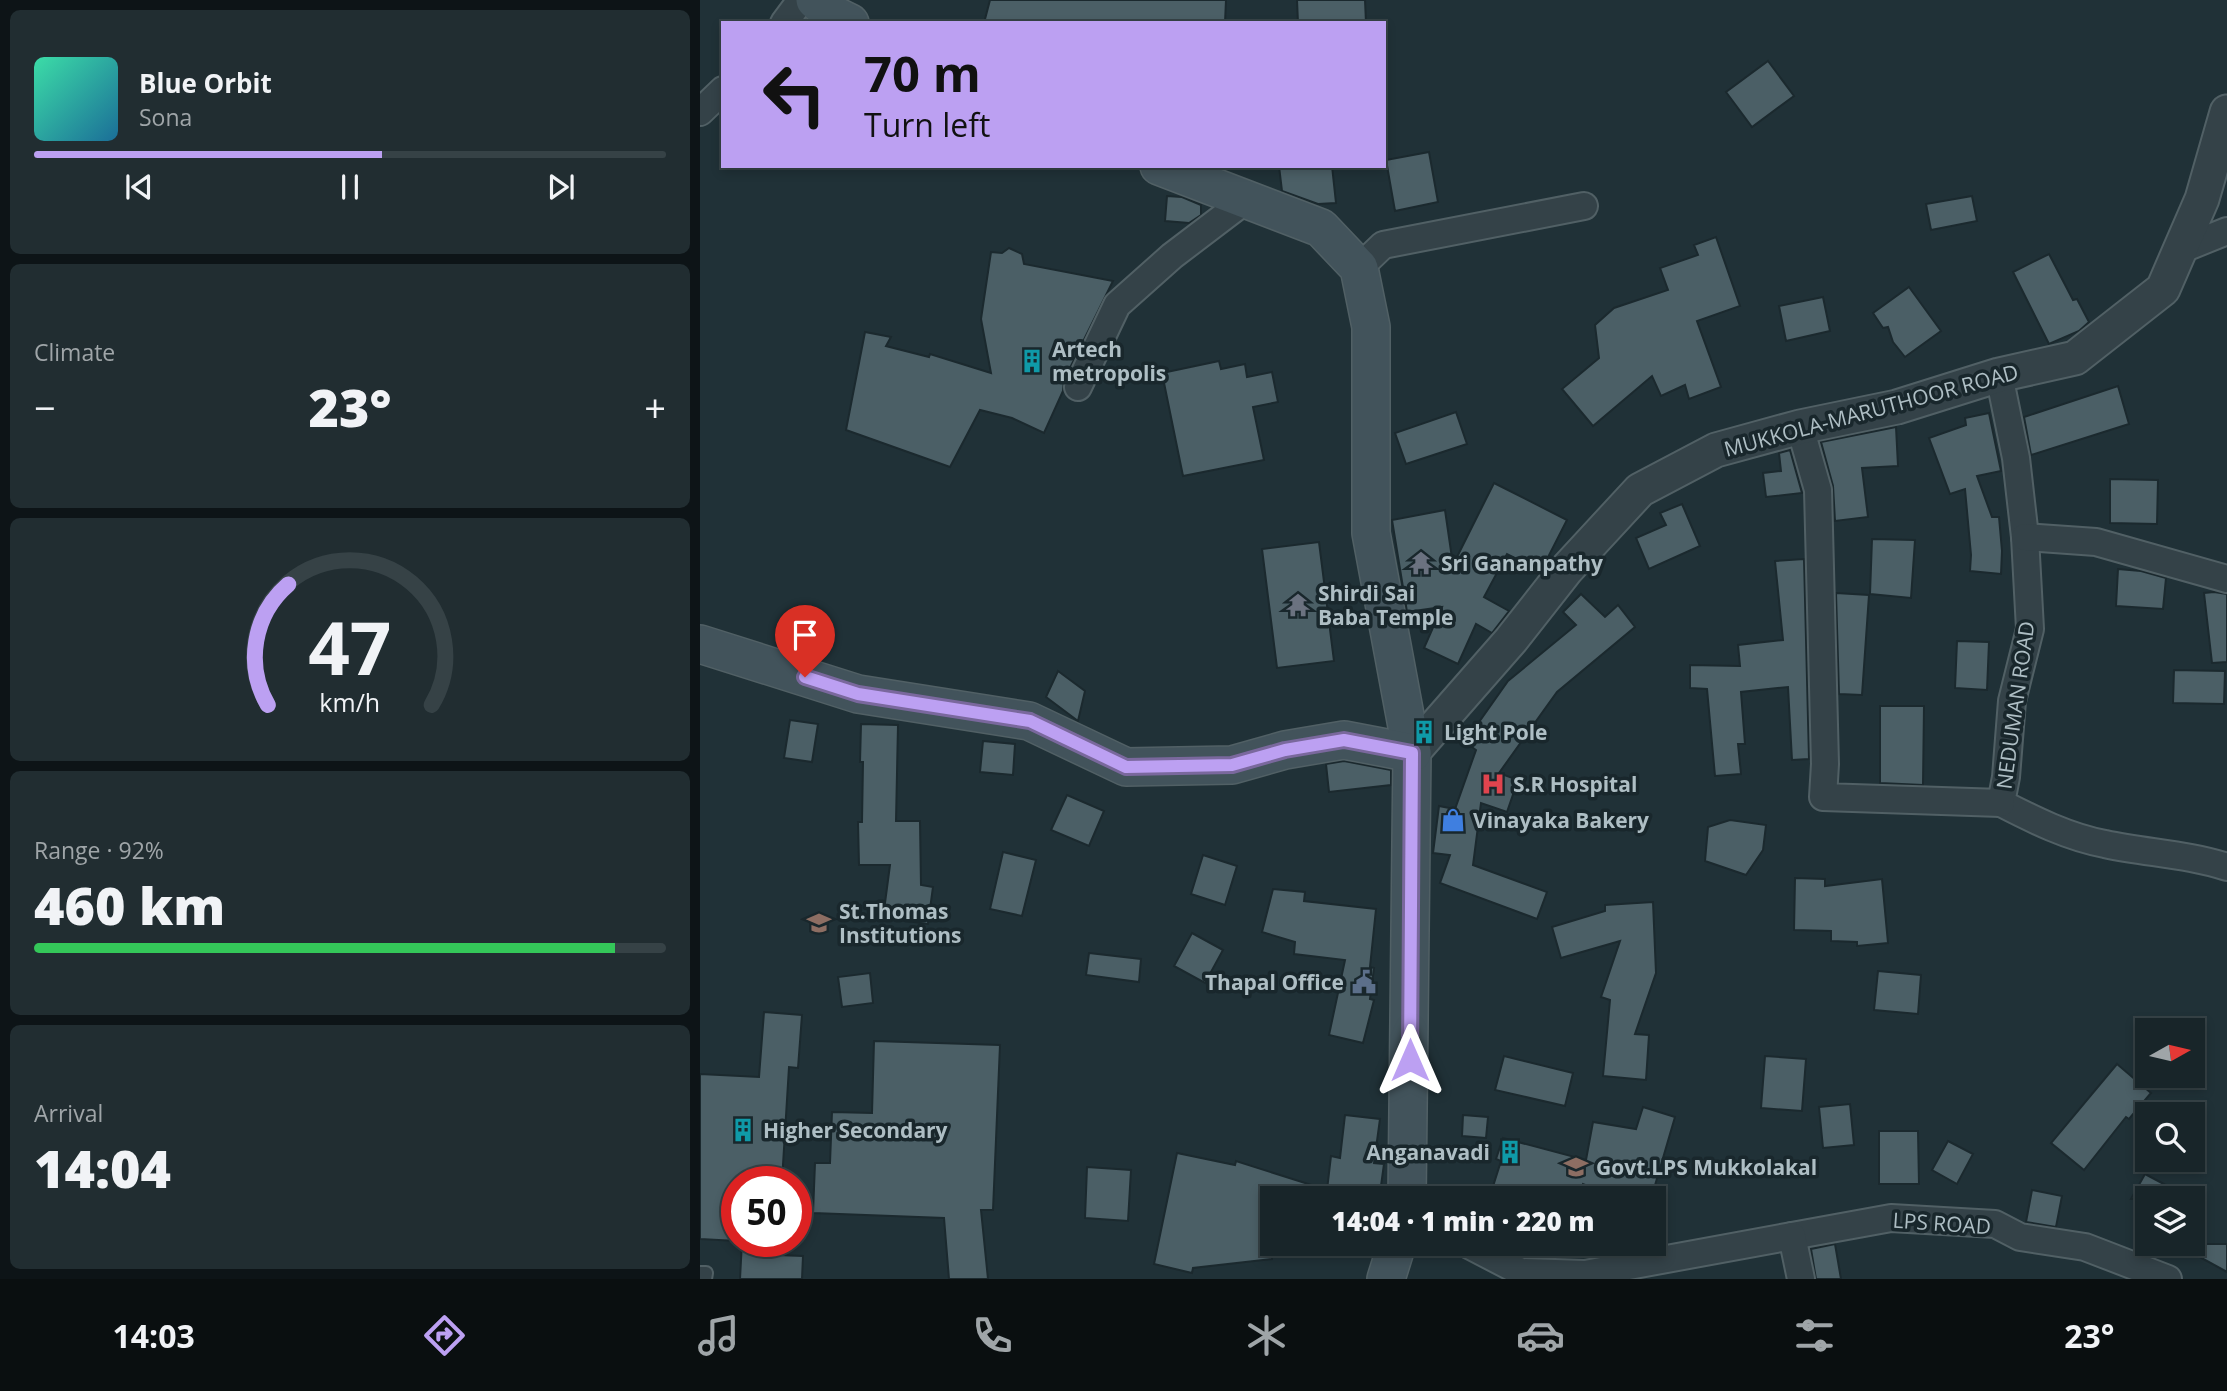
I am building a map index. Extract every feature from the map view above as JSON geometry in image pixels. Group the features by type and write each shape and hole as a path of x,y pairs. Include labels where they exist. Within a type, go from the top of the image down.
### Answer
{"main road":[{"path":"815,0 830,13 846,21"},
{"path":"1164,168 1321,228 1359,268 1371,327 1371,533 1412,753 1407,1186"},
{"path":"700,645 858,694 1030,721 1126,767 1232,765 1285,750 1344,740 1412,753"},
{"path":"1386,1279 1393,1256"}],"street":[{"path":"785,21 801,0"},
{"path":"700,113 721,92"},
{"name":"MUKKOLA-MARUTHOOR ROAD","path":"1412,753 1511,640 1566,570 1640,490 1716,450 1800,427 1897,407 1999,375 2075,358 2162,289 2202,199 2227,112"},
{"path":"1078,387 1116,305 1172,256 1247,199"},
{"path":"1359,268 1383,245 1584,206"},
{"path":"2180,250 2227,231"},
{"name":"NEDUMAN ROAD","path":"1999,375 2012,428 2025,537 2030,629 2012,701 2006,777 2001,803 2076,836 2105,844 2209,861 2227,867"},
{"path":"1800,427 1818,491 1825,764 1823,797 2001,803"},
{"path":"2025,537 2096,542 2227,579"},
{"name":"LPS ROAD","path":"1490,1256 1521,1272 1585,1274 1891,1218 1995,1224 2020,1237 2085,1247 2168,1279"},
{"path":"1792,1236 1801,1279"}],"lane":[{"path":"700,1273 706,1273 705,1279"}],"building":[{"path":"990,0 1226,0 1225,21 985,21"},
{"path":"1297,0 1365,0 1366,21 1298,21"},
{"path":"1768,61 1794,96 1752,127 1726,92"},
{"path":"1429,152 1438,202 1395,211 1386,160"},
{"path":"1279,168 1332,168 1336,203 1318,204 1282,191"},
{"path":"1167,196 1182,197 1201,205 1201,215 1189,223 1165,221"},
{"path":"1972,196 1977,221 1931,230 1926,204"},
{"path":"1716,237 1740,306 1697,321 1721,387 1689,399 1685,385 1661,396 1652,376 1593,426 1562,389 1599,358 1595,325 1614,308 1668,290 1660,268 1698,255 1694,245"},
{"name":"Artech metropolis","path":"1009,248 1022,254 1024,264 1113,281 1064,380 1063,391 1044,433 1012,418 980,410 950,467 846,430 865,332 891,337 886,346 929,357 930,354 991,373 981,319 991,252 1002,253"},
{"path":"2049,254 2073,300 2077,299 2089,322 2079,331 2049,344 2013,272"},
{"path":"1909,287 1941,331 1905,357 1893,342 1888,327 1883,328 1873,313"},
{"path":"1823,297 1830,331 1786,341 1779,306"},
{"path":"1219,361 1221,369 1245,364 1247,377 1272,372 1278,402 1253,407 1264,460 1183,476 1162,373"},
{"path":"2118,386 2129,424 2031,455 2024,417"},
{"path":"1456,412 1467,444 1406,464 1395,433"},
{"path":"1989,413 2001,471 1977,476 1992,517 1999,517 2001,574 1970,571 1965,489 1950,494 1929,438 1966,425 1965,418"},
{"path":"1896,427 1898,466 1862,468 1868,517 1835,521 1833,486 1821,442"},
{"path":"1790,450 1802,493 1766,497 1763,473 1781,471 1779,453"},
{"path":"2110,479 2158,480 2157,524 2110,523"},
{"path":"1494,483 1567,520 1541,571 1507,554 1484,597 1509,611 1492,633 1476,624 1458,664 1424,648 1442,607 1407,612 1392,520 1445,510 1453,565"},
{"path":"1682,504 1700,546 1649,569 1636,538 1666,525 1660,513"},
{"path":"1872,539 1915,540 1911,598 1870,594"},
{"name":"Shirdi Sai Baba Temple","path":"1319,542 1334,661 1277,668 1262,549"},
{"path":"1804,559 1809,759 1792,760 1788,687 1741,692 1745,744 1738,744 1741,774 1715,776 1707,689 1690,688 1690,665 1740,666 1738,645 1783,640 1775,561"},
{"path":"2118,569 2141,571 2166,578 2163,609 2116,606"},
{"path":"1836,593 1869,595 1862,695 1839,694"},
{"path":"2204,593 2227,594 2227,662 2212,663"},
{"path":"1581,594 1605,617 1618,605 1635,627 1557,692 1499,773 1518,780 1507,812 1481,803 1473,865 1547,892 1537,919 1440,883 1450,855 1433,853 1439,806 1455,809 1476,750 1465,742 1508,681 1576,625 1563,612"},
{"path":"1957,641 1989,642 1987,690 1955,688"},
{"path":"2174,670 2225,671 2224,704 2173,703"},
{"path":"1058,671 1085,691 1078,721 1046,697"},
{"path":"1880,706 1924,706 1923,785 1880,783"},
{"path":"790,720 818,724 812,762 784,758"},
{"path":"861,724 898,725 896,821 920,821 921,885 933,887 928,924 883,918 890,865 859,865 858,822 862,822 863,762 860,762"},
{"path":"983,741 1015,744 1013,775 980,772"},
{"path":"1344,761 1391,770 1391,785 1329,792 1326,764"},
{"path":"1067,795 1104,811 1089,846 1051,830"},
{"path":"1730,820 1766,825 1763,850 1746,875 1705,861 1708,827"},
{"path":"1003,852 1036,860 1022,916 990,909"},
{"path":"1203,855 1237,866 1225,905 1191,894"},
{"path":"1795,878 1825,879 1825,886 1882,879 1888,943 1857,946 1857,942 1831,941 1831,931 1794,930"},
{"path":"1273,889 1305,892 1304,901 1376,909 1370,967 1374,968 1370,999 1374,1000 1363,1043 1329,1035 1345,960 1294,954 1295,942 1262,932"},
{"path":"1653,902 1656,973 1635,1034 1649,1035 1646,1080 1603,1076 1610,1000 1601,997 1620,941 1561,958 1552,927 1605,911 1605,905"},
{"path":"1192,933 1223,950 1205,983 1174,966"},
{"path":"1089,953 1141,959 1139,982 1086,975"},
{"path":"1878,971 1921,975 1918,1014 1874,1010"},
{"path":"870,973 873,1003 842,1007 838,977"},
{"name":"Higher Secondary","path":"764,1012 802,1015 798,1068 789,1067 783,1166 721,1166 721,1240 700,1239 700,1074 759,1077"},
{"path":"874,1041 1000,1045 993,1210 981,1210 988,1279 949,1279 944,1218 813,1213 815,1163 830,1163 832,1112 872,1113"},
{"path":"1504,1056 1573,1073 1565,1106 1495,1090"},
{"path":"1765,1056 1806,1059 1802,1111 1761,1108"},
{"path":"2117,1064 2135,1079 2135,1088 2145,1088 2151,1093 2143,1102 2135,1102 2135,1112 2129,1119 2126,1117 2084,1170 2051,1143"},
{"path":"1850,1104 1854,1145 1823,1148 1819,1107"},
{"path":"1643,1107 1675,1117 1655,1186 1493,1186 1501,1161 1496,1159 1503,1138 1586,1160 1593,1122 1636,1129"},
{"path":"1345,1115 1380,1119 1374,1163 1384,1164 1381,1186 1327,1186 1331,1156 1340,1158"},
{"path":"1463,1115 1488,1117 1486,1138 1462,1136"},
{"path":"1879,1131 1918,1131 1919,1184 1879,1184"},
{"path":"1948,1141 1973,1154 1957,1184 1932,1170"},
{"path":"1177,1153 1235,1165 1236,1161 1314,1186 1260,1186 1260,1256 1272,1256 1272,1259 1193,1268 1192,1273 1154,1264"},
{"path":"1087,1167 1131,1170 1128,1221 1085,1218"},
{"path":"2145,1174 2168,1186 2138,1186"},
{"path":"2032,1190 2062,1196 2056,1227 2026,1222"},
{"path":"1835,1244 1841,1279 1816,1279 1811,1249"},
{"path":"2205,1244 2227,1244 2227,1272 2198,1256 2205,1256"},
{"path":"741,1257 803,1257 802,1279 740,1279"}],"place":[{"name":"Artech metropolis","path":"1032,361"},
{"name":"Sri Gananpathy","path":"1421,563"},
{"name":"Shirdi Sai Baba Temple","path":"1298,605"},
{"name":"Light Pole","path":"1424,732"},
{"name":"S.R Hospital","path":"1493,784"},
{"name":"Vinayaka Bakery","path":"1453,820"},
{"name":"St.Thomas Institutions","path":"819,923"},
{"name":"Thapal Office","path":"1364,982"},
{"name":"Higher Secondary","path":"743,1130"},
{"name":"Anganavadi","path":"1510,1152"},
{"name":"Govt.LPS Mukkolakal","path":"1576,1167"}],"route":[{"path":"805,677 858,694 1030,721 1126,767 1232,765 1285,750 1344,740 1412,753 1414,799 1410,1060"}]}
